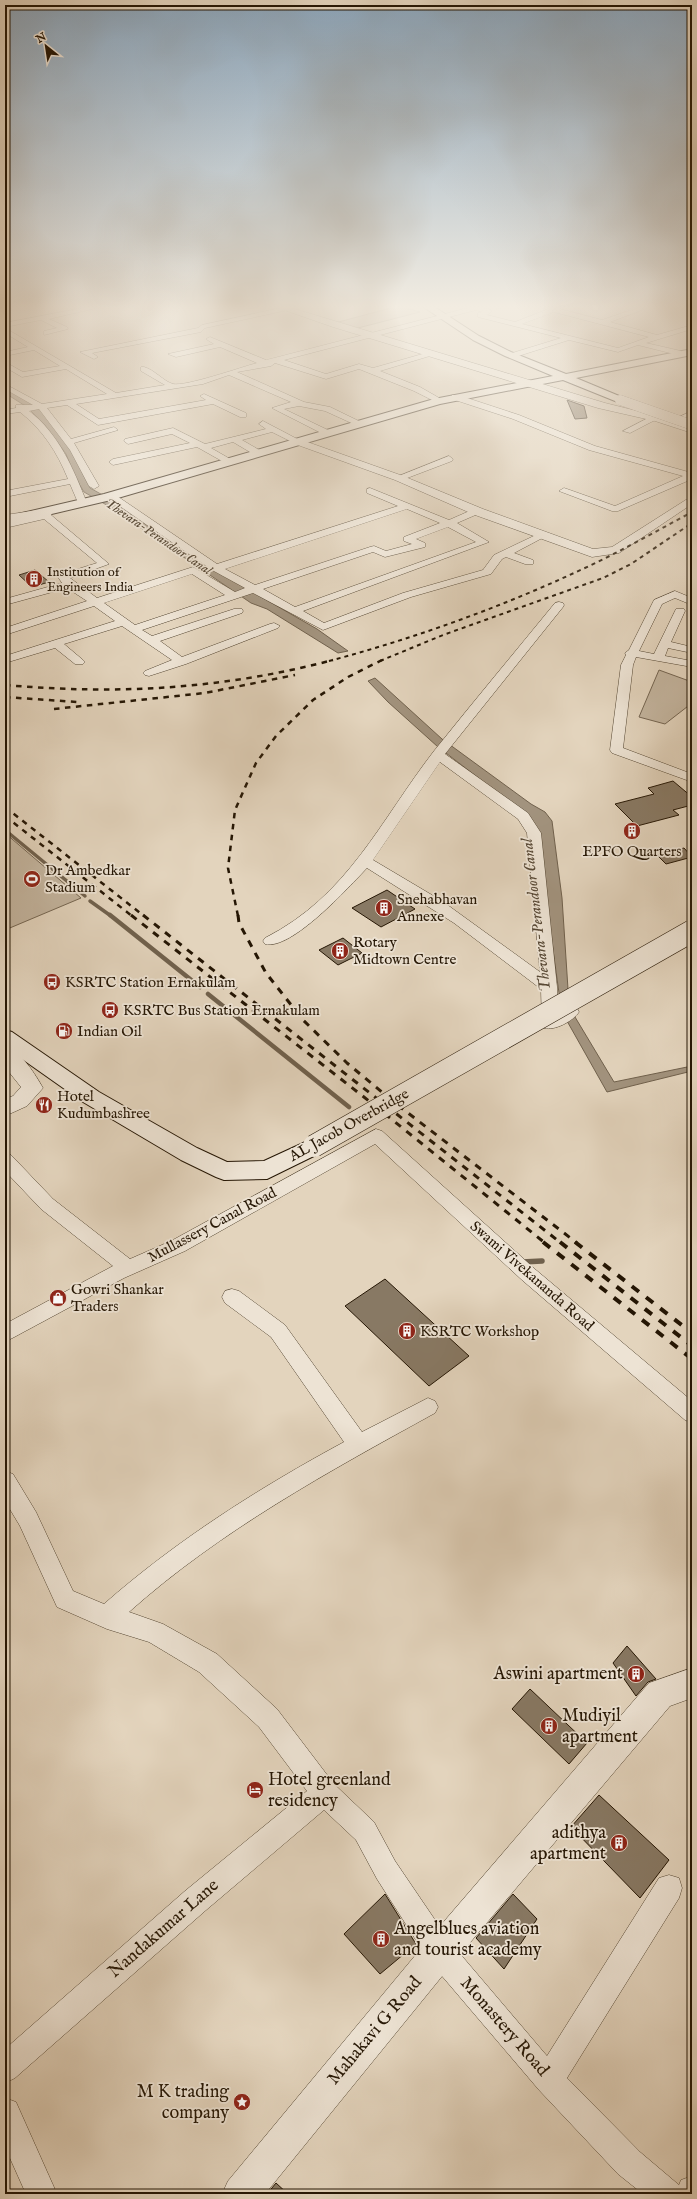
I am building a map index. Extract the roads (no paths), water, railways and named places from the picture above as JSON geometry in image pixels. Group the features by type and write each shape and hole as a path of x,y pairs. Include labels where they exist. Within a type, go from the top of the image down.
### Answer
{"main road":[{"path":"5,521 47,513 104,498 415,409"},
{"path":"652,409 686,420"},
{"name":"AL Jacob Overbridge","path":"5,1037 91,1097 189,1154 224,1171 267,1170 343,1130 692,931"}],"street":[{"path":"5,412 35,409"},
{"path":"41,409 69,442 94,486"},
{"path":"69,442 114,430 109,426 98,422 78,409"},
{"path":"98,422 132,414 180,409"},
{"path":"230,409 243,415"},
{"path":"277,409 327,434"},
{"path":"325,409 361,424"},
{"path":"490,409 516,417 592,448 692,476"},
{"path":"609,409 654,418 686,420 692,430"},
{"path":"631,409 654,418"},
{"path":"25,410 43,426 63,455 82,503"},
{"path":"627,431 654,418"},
{"path":"256,422 274,429 299,442 399,478 477,511 592,553 616,550 692,499"},
{"path":"113,462 234,439 274,429"},
{"path":"128,441 173,431 201,445 229,462"},
{"path":"234,439 258,453"},
{"path":"399,478 449,459"},
{"path":"564,491 615,510 692,476"},
{"path":"5,494 73,481"},
{"path":"294,611 413,566 484,542 448,523 370,491"},
{"path":"104,498 252,590 323,627 401,597 487,572 498,557 543,535"},
{"path":"216,568 407,506"},
{"path":"385,554 421,545 408,539 477,511"},
{"path":"5,518 47,513 104,564 63,577 70,584 136,628 182,662"},
{"path":"5,525 47,513"},
{"path":"136,628 374,549 413,566 459,590"},
{"path":"505,553 529,562"},
{"path":"5,632 193,570 236,595"},
{"path":"373,582 401,597"},
{"path":"5,602 70,584"},
{"path":"692,602 675,594 658,602 631,653 627,665 616,750 692,778"},
{"path":"658,602 692,616"},
{"path":"270,941 285,934 328,900 365,860 439,754 559,605"},
{"path":"153,640 238,611"},
{"path":"658,658 680,611"},
{"path":"5,660 125,621"},
{"path":"149,673 182,662 274,626"},
{"path":"56,643 79,662"},
{"path":"664,644 692,650"},
{"path":"631,653 692,664"},
{"path":"439,754 523,816 534,833 549,987 550,1024 692,940"},
{"path":"365,860 403,881 445,909 549,987"},
{"path":"5,1054 21,1071 33,1088 20,1101 5,1108"},
{"name":"Mullassery Canal Road","path":"5,1334 127,1268 178,1246 376,1135"},
{"name":"Swami Vivekananda Road","path":"376,1135 518,1264 692,1414"},
{"path":"5,1160 47,1204 118,1259 127,1268"},
{"path":"232,1297 278,1330 290,1350 358,1444"},
{"path":"107,1617 134,1592 219,1528 358,1444 428,1407"},
{"name":"Monastery Road","path":"7,1490 28,1518 64,1599 107,1617 155,1632 208,1663 268,1718 325,1793 365,1831 386,1870 440,1952 549,2080 629,2163 667,2194"},
{"name":"Mahakavi G Road","path":"241,2194 440,1952 660,1694 692,1683"},
{"name":"Nandakumar Lane","path":"5,2068 195,1901 325,1793"},
{"path":"549,2080 669,1888"},
{"path":"5,2113 42,2194"}],"water":[{"name":"Thevara-Perandoor Canal","path":"29,409 40,409 66,441 90,488 117,503 156,532 214,570 317,629 348,651 338,653 267,609 251,603 110,507 84,492 75,477 66,454 45,425"},
{"name":"Thevara-Perandoor Canal","path":"375,678 442,739 531,804 545,812 552,821 562,898 568,989 575,1017 614,1082 692,1066 692,1071 607,1092 567,1021 559,993 546,899 527,815 438,747 388,702 368,681"}],"waterway":[{"path":"5,830 85,896"},
{"path":"90,901 111,916"},
{"path":"110,915 200,987"},
{"path":"208,994 349,1107"},
{"path":"522,1262 542,1261"}],"railway":[{"path":"330,661 422,633 514,599 604,559 692,512"},
{"path":"380,661 443,635 603,578 631,564 692,523"},
{"path":"5,685 89,689 170,687 251,678 330,661"},
{"path":"238,916 228,868 235,810 256,763 276,736 313,700 348,677 380,661"},
{"path":"54,709 205,693 295,675"},
{"path":"5,697 77,702"},
{"path":"5,807 144,916"},
{"path":"5,816 132,916"},
{"path":"131,915 369,1101 545,1243"},
{"path":"143,915 561,1243"},
{"path":"238,915 239,923 266,973 303,1020 347,1063 395,1103 577,1243"},
{"path":"543,1242 692,1359"},
{"path":"560,1242 692,1346"},
{"path":"575,1242 692,1333"}],"place":[{"name":"Institution of Engineers India","path":"34,579"},
{"name":"EPFO Quarters","path":"632,831"},
{"name":"Dr Ambedkar Stadium","path":"32,879"},
{"name":"Snehabhavan Annexe","path":"384,908"},
{"name":"Rotary Midtown Centre","path":"340,951"},
{"name":"KSRTC Station Ernakulam","path":"52,982"},
{"name":"KSRTC Bus Station Ernakulam","path":"110,1010"},
{"name":"Indian Oil","path":"64,1031"},
{"name":"Hotel Kudumbashree","path":"44,1105"},
{"name":"Gowri Shankar Traders","path":"58,1298"},
{"name":"KSRTC Workshop","path":"407,1331"},
{"name":"Aswini apartment","path":"636,1674"},
{"name":"Mudiyil apartment","path":"549,1726"},
{"name":"Hotel greenland residency","path":"255,1790"},
{"name":"adithya apartment","path":"619,1843"},
{"name":"Angelblues aviation and tourist academy","path":"381,1939"},
{"name":"M K trading company","path":"242,2102"}]}
